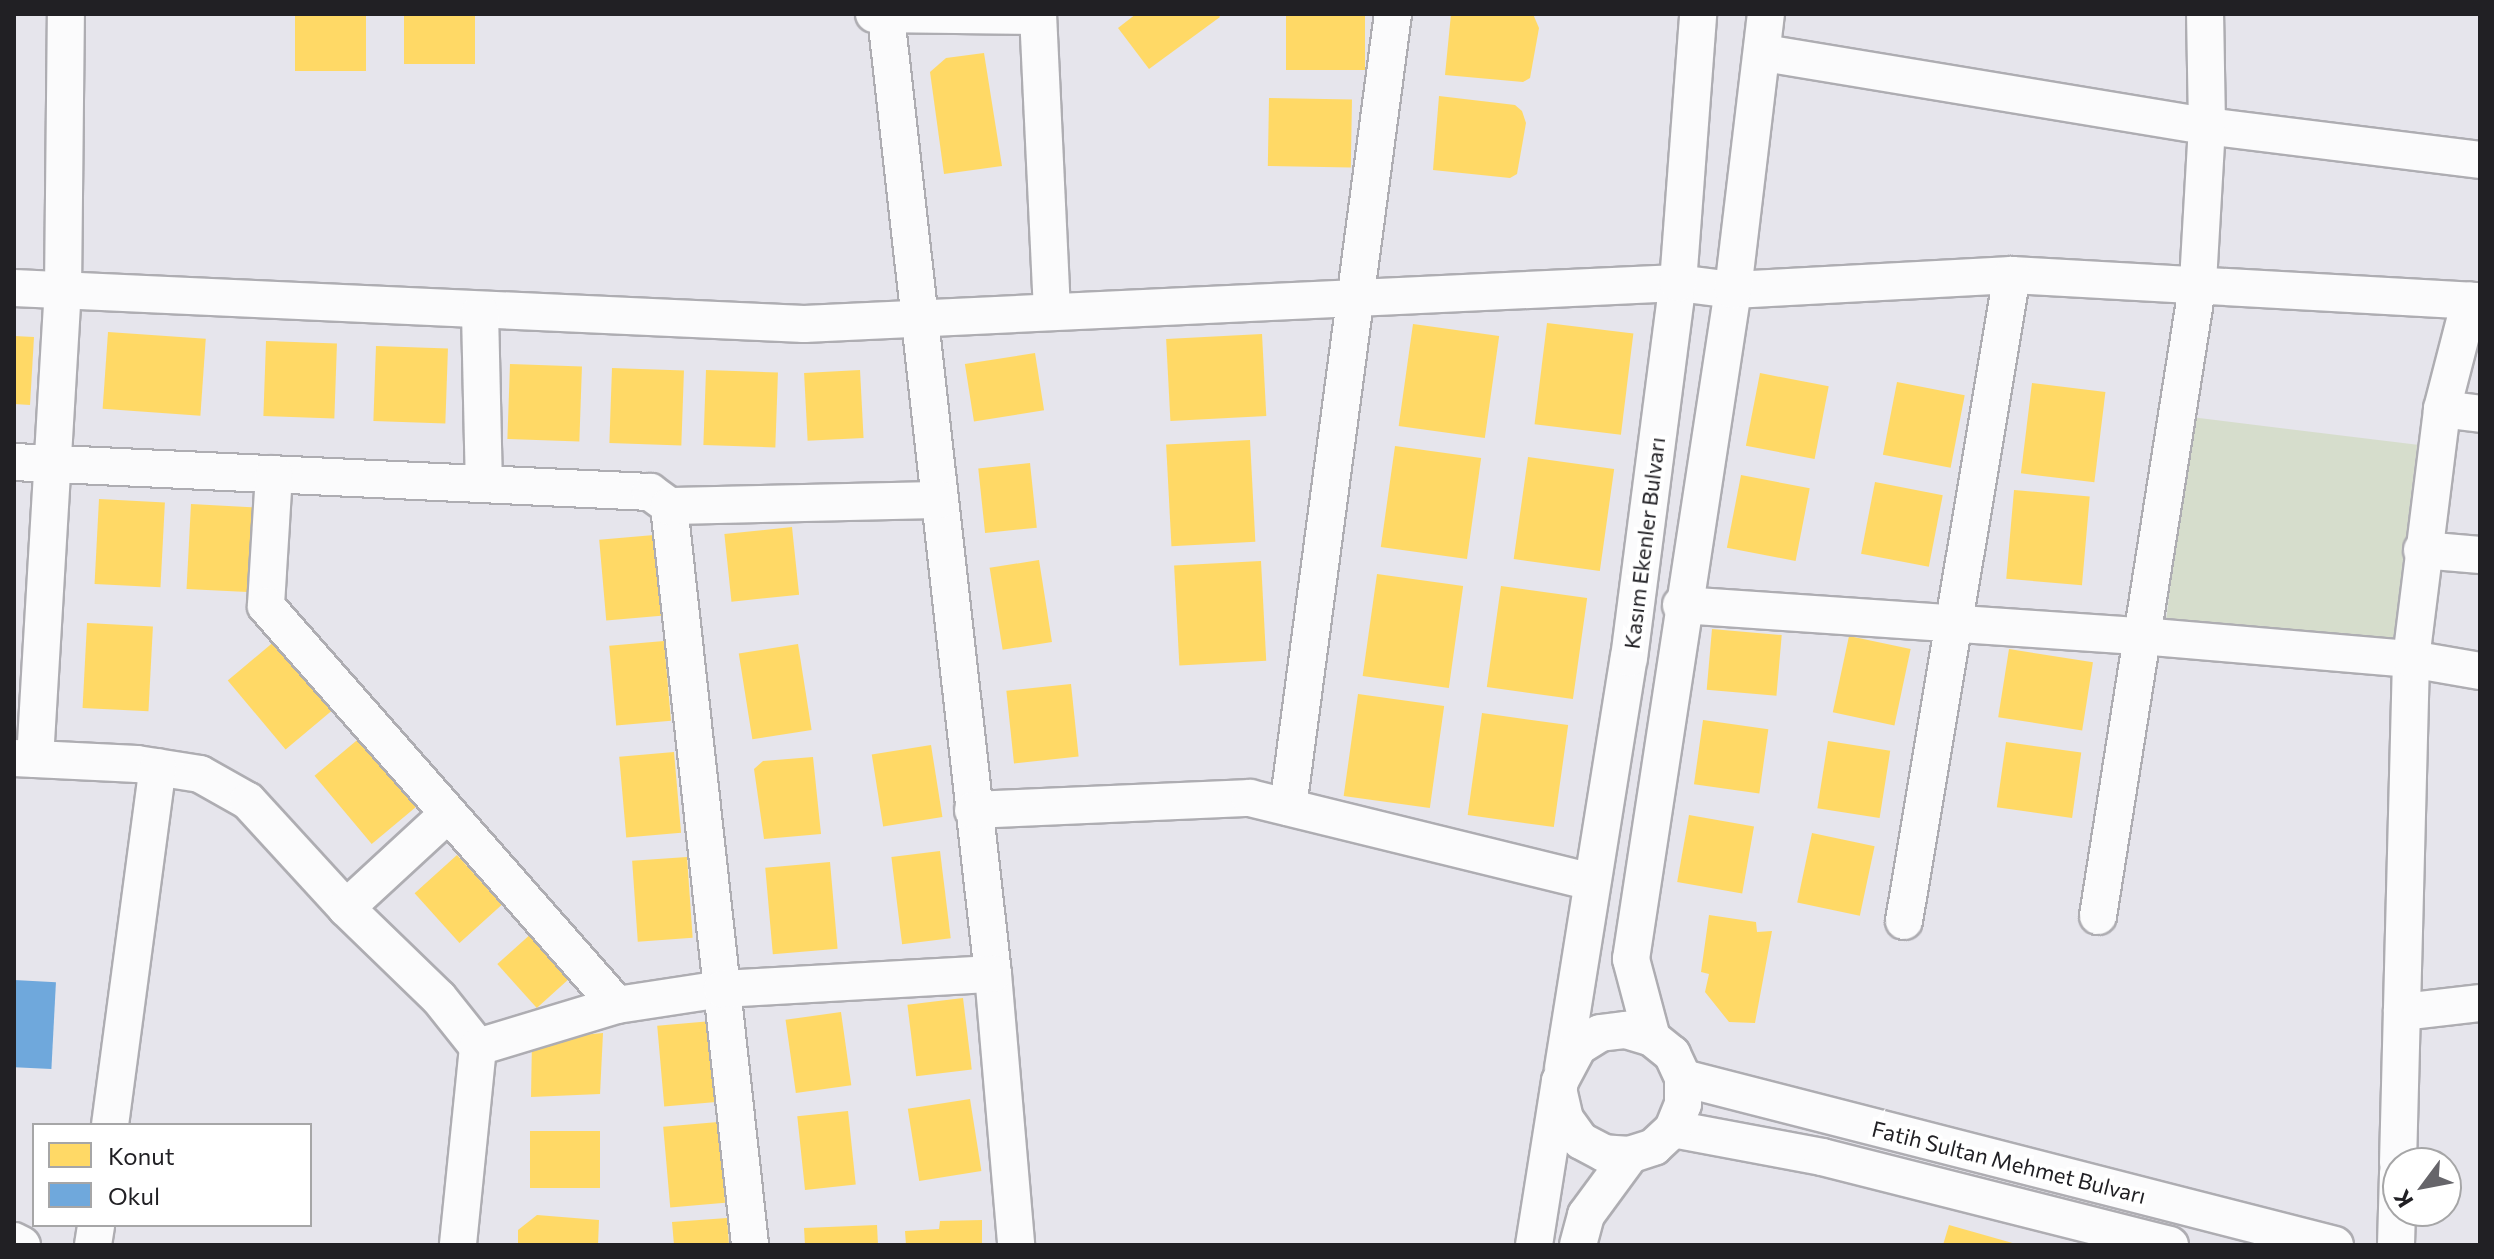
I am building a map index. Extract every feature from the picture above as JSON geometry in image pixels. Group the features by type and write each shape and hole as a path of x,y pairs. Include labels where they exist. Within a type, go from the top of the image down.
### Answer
{"street":[{"path":"66,14 63,291 53,463 24,758 158,767 200,774 248,801 346,908 399,953 478,1047 458,1245"},
{"path":"1288,807 1393,14"},
{"name":"Kasım Ekenler Bulvarı","path":"1534,1245 1629,658 1678,283 1698,14"},
{"name":"Kasım Ekenler Bulvarı","path":"1652,1038 1631,959 1681,605 1733,290 1764,53 1766,14"},
{"path":"2098,916 2198,282 2207,126 2205,14"},
{"path":"1016,1245 993,974 920,317 880,15 1037,15 1052,312"},
{"path":"1764,53 2207,126 2480,160"},
{"path":"14,288 480,312 804,324 1678,283 1733,290 2012,275 2198,282 2475,301 2442,409 2422,550 2411,659 2398,1147"},
{"path":"1904,921 1957,621 2012,275"},
{"path":"480,312 484,484"},
{"path":"2442,409 2480,414"},
{"path":"14,462 650,492 669,506 940,500"},
{"path":"274,474 266,606 617,1005"},
{"path":"669,506 750,1245"},
{"path":"2422,550 2480,555"},
{"path":"1681,605 1957,621 2141,636 2411,659 2480,671"},
{"path":"110,1123 158,767"},
{"path":"973,810 1250,798 1592,882"},
{"path":"346,908 448,814"},
{"path":"478,1047 617,1005 722,989 993,974"},
{"path":"2402,1012 2480,1003"},
{"path":"1626,1030 1652,1038 1672,1054 1683,1078 1683,1104 1673,1129 1654,1147 1630,1155 1604,1153 1581,1141 1565,1119 1561,1081 1578,1047 1600,1033 1626,1030"},
{"name":"Fatih Sultan Mehmet Bulvarı","path":"1683,1078 2335,1245"},
{"name":"Fatih Sultan Mehmet Bulvarı","path":"1673,1129 1822,1157 2170,1245"},
{"path":"1578,1245 1586,1215 1630,1155"},
{"path":"14,1241 22,1245"}],"green space":[{"path":"2191,417 2417,445 2392,652 2166,624"}],"building: Konut":[{"path":"295,14 366,14 366,71 295,71"},
{"path":"404,14 475,14 475,64 404,64"},
{"path":"1136,14 1218,14 1220,17 1149,69 1118,28"},
{"path":"1286,14 1365,14 1365,70 1286,70"},
{"path":"1451,14 1533,14 1539,28 1530,78 1523,82 1445,75"},
{"path":"984,53 1002,166 944,174 930,72 946,58"},
{"path":"1439,96 1515,105 1522,111 1526,123 1517,174 1510,178 1433,170"},
{"path":"1269,98 1352,99 1351,167 1268,166"},
{"path":"1547,323 1633,334 1621,435 1535,424"},
{"path":"1413,324 1499,336 1485,438 1399,426"},
{"path":"108,332 206,339 200,416 103,409"},
{"path":"1262,334 1266,416 1170,421 1166,339"},
{"path":"14,336 34,337 30,405 14,404"},
{"path":"266,341 337,343 334,418 263,416"},
{"path":"376,346 448,349 445,423 373,421"},
{"path":"1035,353 1044,410 974,421 965,364"},
{"path":"510,364 582,367 579,441 507,439"},
{"path":"612,368 684,371 681,445 609,443"},
{"path":"706,370 778,373 775,447 703,445"},
{"path":"860,370 864,438 808,441 804,373"},
{"path":"1760,373 1829,386 1815,459 1746,446"},
{"path":"1897,382 1965,395 1951,468 1883,455"},
{"path":"2032,383 2105,392 2094,482 2021,473"},
{"path":"1250,440 1255,542 1171,546 1166,444"},
{"path":"1395,446 1481,458 1467,559 1381,547"},
{"path":"1528,457 1614,469 1600,571 1514,559"},
{"path":"1030,463 1037,528 985,533 978,468"},
{"path":"1741,475 1810,488 1796,561 1727,548"},
{"path":"1875,482 1943,495 1929,567 1861,554"},
{"path":"2014,490 2090,497 2082,585 2006,579"},
{"path":"99,499 165,502 160,587 95,584"},
{"path":"191,504 257,507 252,592 187,589"},
{"path":"792,527 799,595 731,602 724,534"},
{"path":"654,535 661,616 606,620 599,540"},
{"path":"1039,560 1052,642 1003,650 990,568"},
{"path":"1261,561 1266,661 1179,665 1174,566"},
{"path":"1377,574 1463,586 1449,688 1363,676"},
{"path":"1501,586 1587,598 1573,699 1487,687"},
{"path":"87,623 153,626 148,711 83,708"},
{"path":"1712,629 1782,635 1776,696 1707,690"},
{"path":"1849,636 1911,649 1894,725 1833,712"},
{"path":"276,640 334,709 286,749 228,680"},
{"path":"664,641 671,721 616,725 609,646"},
{"path":"798,644 812,730 752,739 739,653"},
{"path":"2009,649 2093,662 2082,730 1998,717"},
{"path":"1071,684 1079,757 1014,763 1006,691"},
{"path":"1358,694 1444,706 1430,808 1344,796"},
{"path":"1482,713 1568,725 1554,827 1468,815"},
{"path":"1703,720 1768,729 1759,794 1694,784"},
{"path":"362,736 419,804 372,844 315,776"},
{"path":"1828,741 1890,751 1880,818 1817,808"},
{"path":"2006,742 2081,753 2072,818 1997,807"},
{"path":"931,745 942,817 883,826 872,754"},
{"path":"674,752 681,833 626,837 619,757"},
{"path":"813,757 821,834 764,839 754,769 763,761"},
{"path":"1689,815 1754,826 1742,893 1677,882"},
{"path":"1812,833 1875,846 1860,916 1797,902"},
{"path":"940,851 951,938 902,944 891,857"},
{"path":"457,855 502,905 459,943 415,893"},
{"path":"687,857 693,938 638,942 632,861"},
{"path":"830,862 838,949 773,954 765,868"},
{"path":"1709,915 1756,922 1757,932 1772,931 1755,1023 1729,1022 1705,992 1709,974 1701,972"},
{"path":"533,932 572,976 537,1008 497,964"},
{"path":"963,998 972,1069 916,1076 907,1005"},
{"path":"841,1012 851,1085 796,1093 786,1020"},
{"path":"712,1021 719,1102 664,1106 657,1026"},
{"path":"603,1033 600,1094 531,1097 532,1040"},
{"path":"970,1099 981,1171 919,1181 908,1109"},
{"path":"848,1111 856,1185 805,1190 797,1116"},
{"path":"718,1122 725,1203 670,1207 663,1127"},
{"path":"530,1131 600,1131 600,1188 530,1188"},
{"path":"537,1215 599,1220 598,1245 518,1245 518,1230"},
{"path":"727,1218 729,1245 674,1245 672,1222"},
{"path":"982,1220 982,1245 906,1245 905,1231 939,1229 940,1221"},
{"path":"877,1225 878,1245 805,1245 804,1228"},
{"path":"1949,1225 2016,1244 2016,1245 1943,1245"}],"building: Okul":[{"path":"14,980 56,982 51,1069 14,1067"}]}
